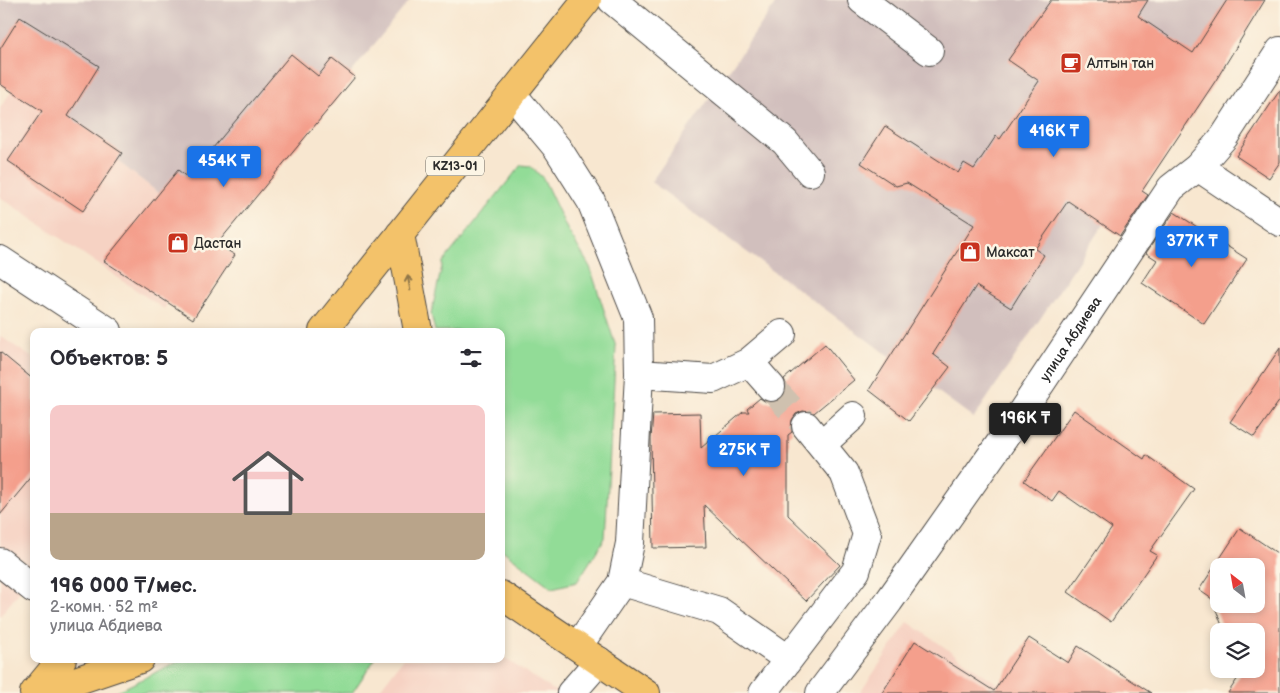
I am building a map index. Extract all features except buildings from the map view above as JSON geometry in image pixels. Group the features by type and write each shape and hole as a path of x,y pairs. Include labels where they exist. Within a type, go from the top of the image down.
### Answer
{"main road":[{"name":"KZ13-01","path":"325,328 588,0"},
{"path":"400,234 417,328"},
{"path":"505,598 646,693"},
{"path":"34,693 59,663"},
{"path":"40,693 128,663"}],"street":[{"path":"612,0 785,142 810,172"},
{"path":"862,0 929,52"},
{"name":"улица Абдиева","path":"820,693 889,601 1013,425 1171,188 1198,167 1224,137 1280,52"},
{"path":"512,94 558,149 591,201 638,318 639,374 630,543 622,582 572,693"},
{"path":"1198,167 1280,222"},
{"path":"0,260 103,328"},
{"path":"639,374 713,379 749,362 782,334"},
{"path":"749,362 772,387"},
{"path":"762,693 856,571 867,534 844,473 814,435 854,416"},
{"path":"0,562 30,586"},
{"path":"622,582 719,611 788,659"}],"shaded area":[{"path":"0,0 410,0 214,236 17,83 0,73"},
{"path":"778,0 1256,0 1206,70 974,418 651,182"},
{"path":"17,83 214,236 164,309 0,197 0,108"},
{"path":"0,336 30,356 30,579 0,616"},
{"path":"908,622 1011,693 860,693"},
{"path":"505,659 558,693 377,693 400,663 505,663"}],"green space":[{"path":"521,165 530,166 543,178 567,229 590,267 616,347 605,538 577,582 552,588 505,552 505,328 434,328 431,314 443,262"},
{"path":"175,663 372,663 352,693 114,693"}],"tunnel":[{"path":"771,387 806,426"}],"place":[{"name":"Алтын тан","path":"1071,63"},
{"name":"Дастан","path":"178,243"},
{"name":"Максат","path":"970,252"}]}
